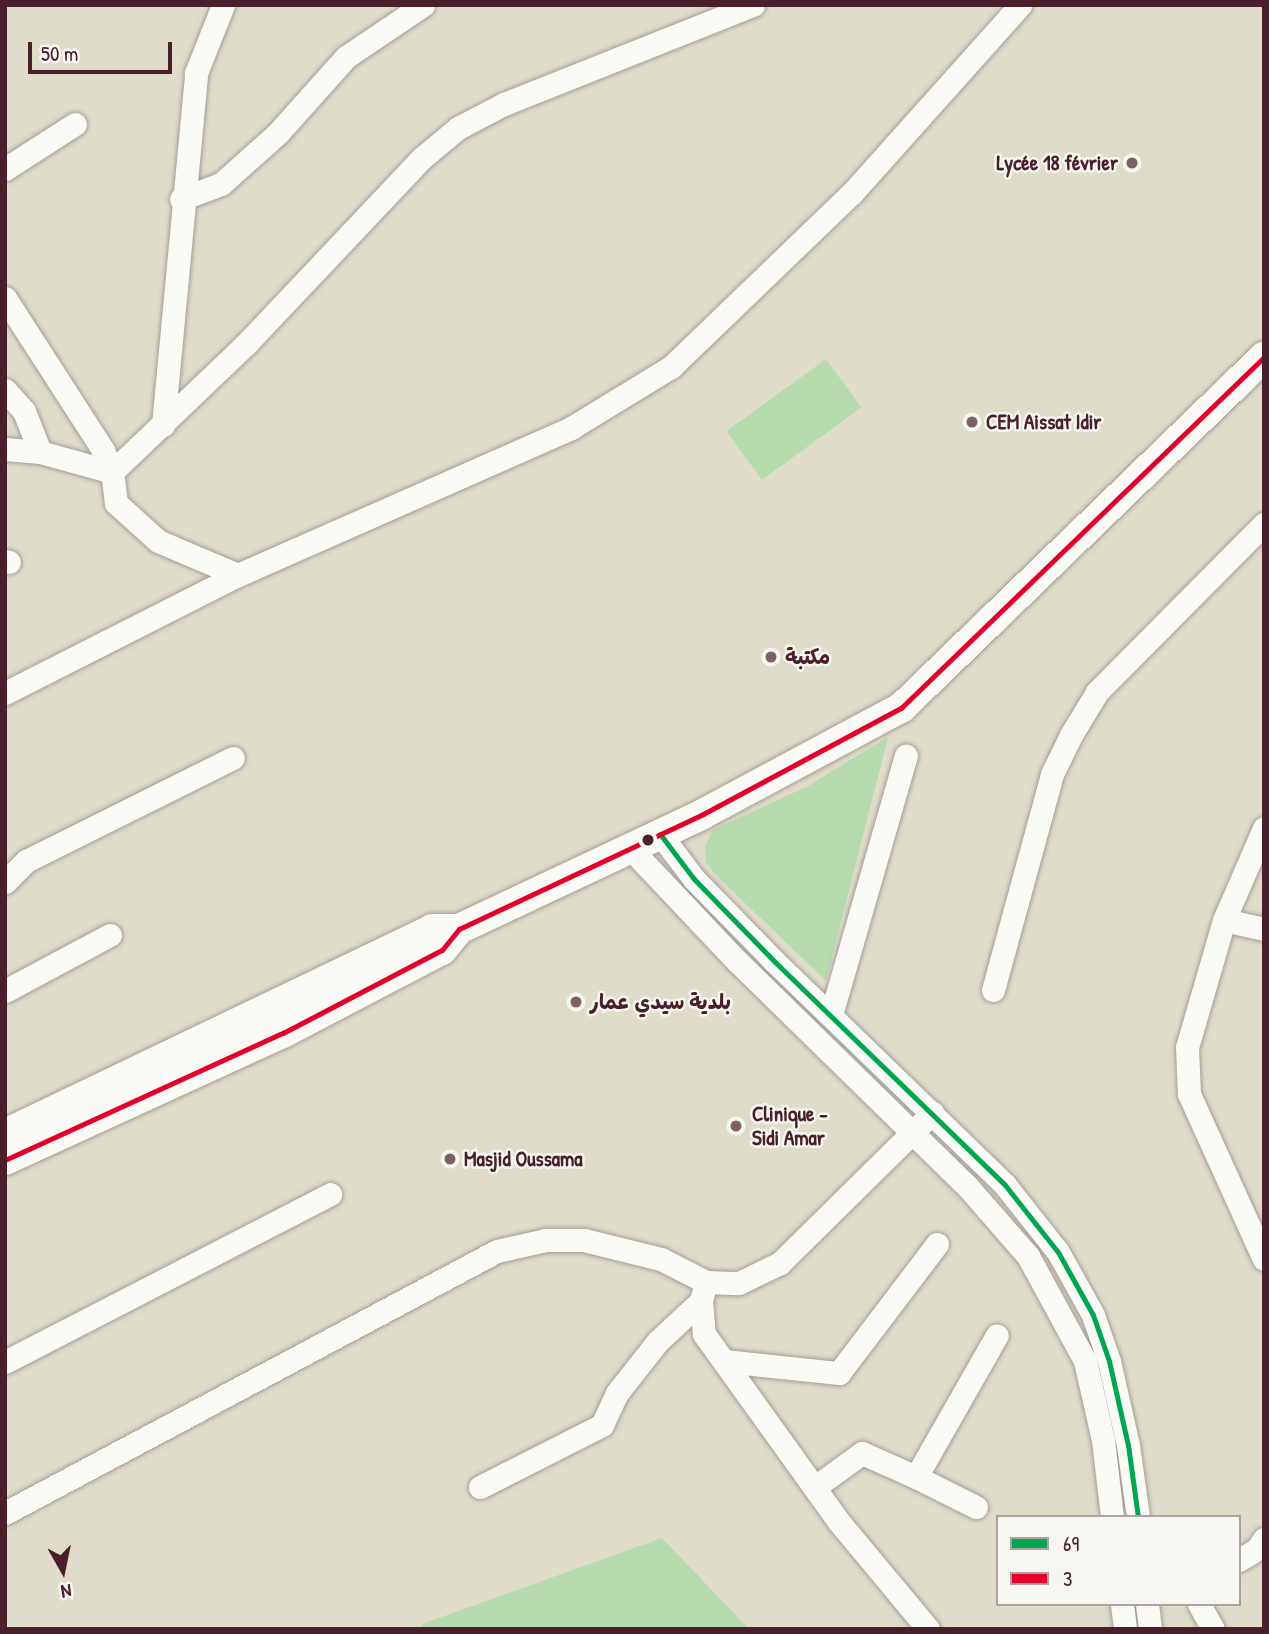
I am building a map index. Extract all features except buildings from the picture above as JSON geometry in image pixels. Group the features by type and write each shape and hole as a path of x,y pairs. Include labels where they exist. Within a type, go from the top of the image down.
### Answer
{"street":[{"path":"163,425 181,199 196,73 223,5"},
{"path":"181,199 231,176 278,133 346,57 423,5"},
{"path":"112,472 163,425 422,158 458,128 504,104 753,5"},
{"path":"5,693 238,575 571,428 671,367 852,193 1020,5"},
{"path":"5,169 75,124"},
{"path":"5,298 103,450 112,472 117,503 158,541 238,575"},
{"path":"5,1134 432,929 459,929 660,834 901,708 1264,356"},
{"path":"5,390 24,411 40,452"},
{"path":"5,449 40,452 112,472"},
{"path":"993,990 1052,774 1071,735 1097,692 1264,524"},
{"path":"831,1014 906,756"},
{"path":"5,881 26,861 233,758"},
{"path":"1264,828 1224,920 1187,1047 1189,1094 1264,1259"},
{"path":"660,834 703,888 932,1113 1029,1213 1080,1288 1109,1361 1128,1445 1138,1515"},
{"path":"630,848 910,1134 1004,1224 1028,1256 1069,1326 1085,1361 1103,1440 1112,1515"},
{"path":"1224,920 1264,929"},
{"path":"5,1160 283,1033 442,950 459,929"},
{"path":"5,991 110,934"},
{"path":"480,1487 603,1425 617,1393 658,1341 704,1291 739,1283 780,1263 932,1113"},
{"path":"5,1362 330,1194"},
{"path":"5,1513 497,1251 546,1240 583,1240 661,1259 704,1291"},
{"path":"724,1361 839,1373 937,1244"},
{"path":"704,1291 705,1334 815,1487 928,1629"},
{"path":"916,1477 998,1335"},
{"path":"815,1487 862,1453 976,1507"},
{"path":"1241,1559 1257,1549 1264,1539"},
{"path":"1122,1606 1125,1629"},
{"path":"1147,1606 1150,1629"},
{"path":"1200,1606 1213,1629"}],"green space":[{"path":"826,359 861,408 762,480 726,431"},
{"path":"888,737 826,981 714,873 706,862 705,846 713,830 806,787"},
{"path":"662,1538 749,1629 418,1629 425,1623"}],"transit line":[{"name":"3","path":"5,1160 283,1033 442,950 459,929 703,814 901,708 1264,357"},
{"name":"69","path":"660,834 694,879 774,961 1005,1185 1058,1252 1093,1315 1109,1361 1128,1445 1138,1515"}],"place":[{"name":"Lycée 18 février","path":"1132,163"},
{"name":"CEM Aissat Idir","path":"972,422"},
{"name":"مكتبة","path":"771,657"},
{"name":"بلدية سيدي عمار","path":"576,1002"},
{"name":"Clinique - Sidi Amar","path":"736,1126"},
{"name":"Masjid Oussama","path":"450,1159"}]}
